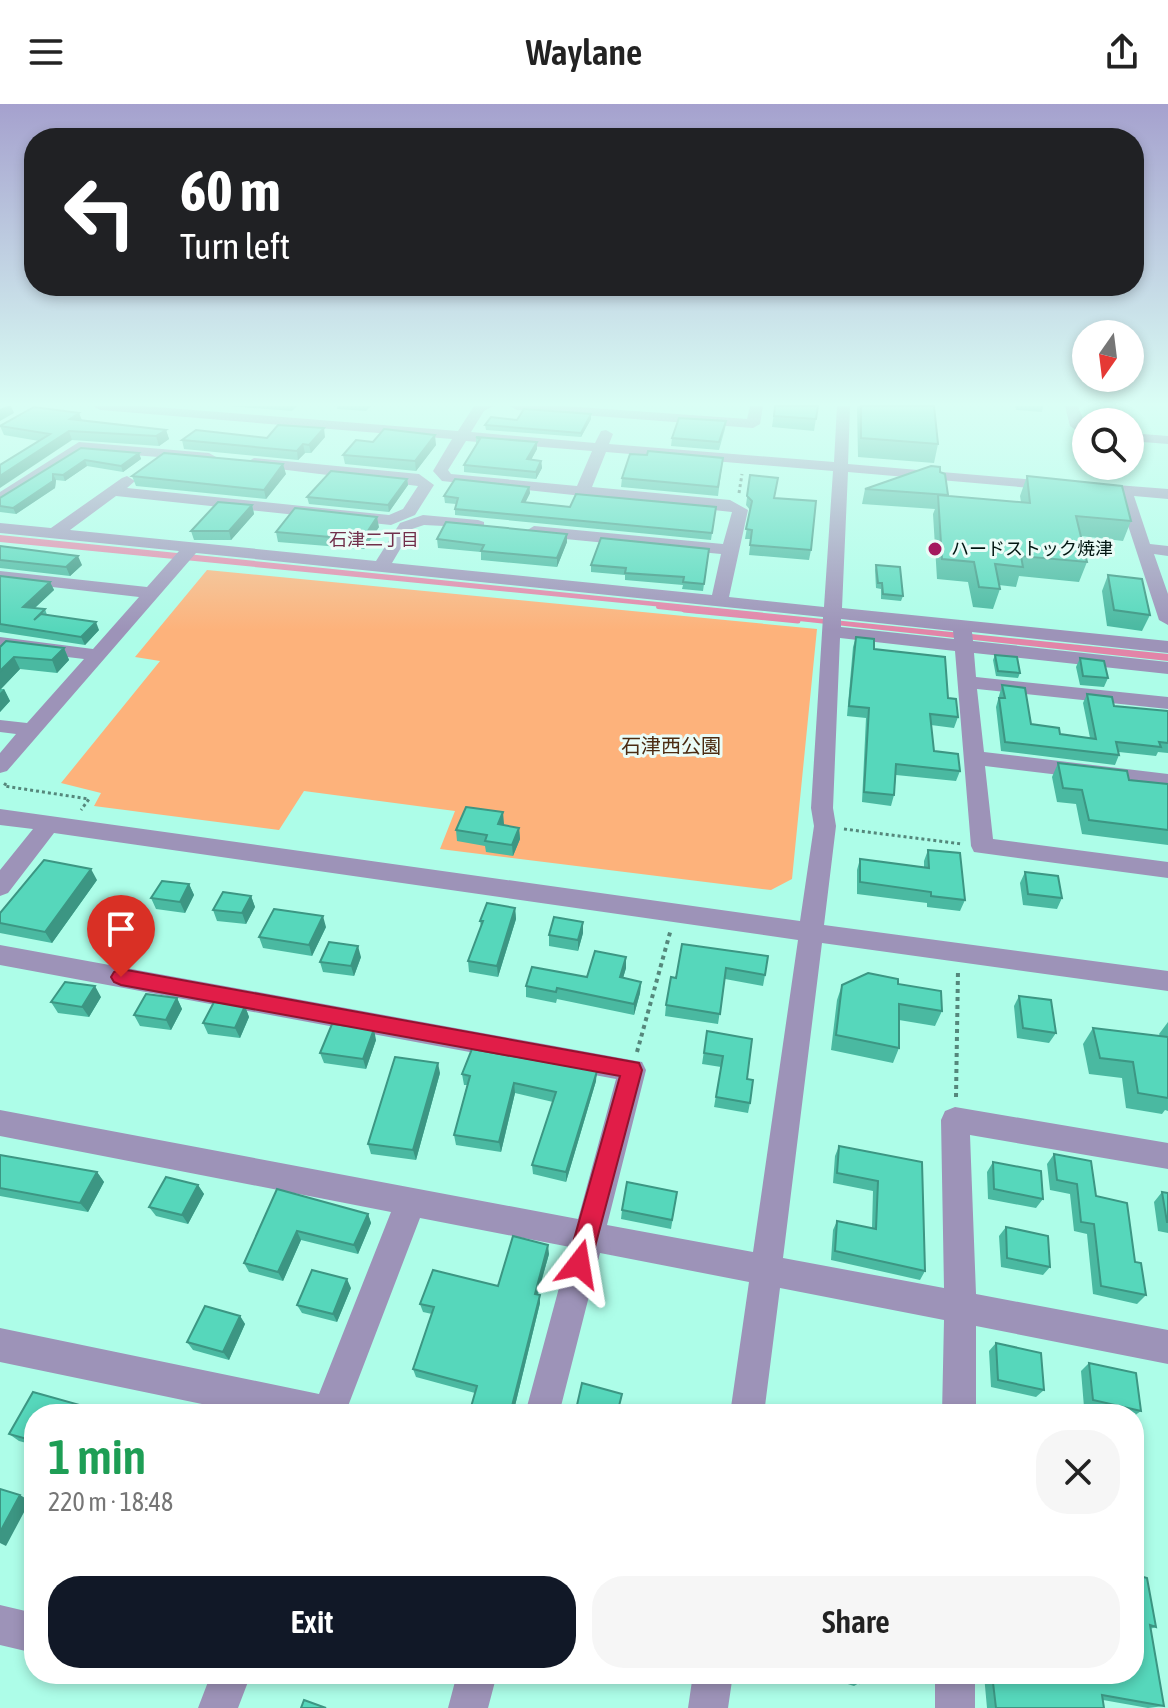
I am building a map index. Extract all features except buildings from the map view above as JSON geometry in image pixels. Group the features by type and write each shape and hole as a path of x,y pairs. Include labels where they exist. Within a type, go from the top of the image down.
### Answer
{"street":[{"path":"0,499 27,481"},
{"path":"54,534 128,481"},
{"path":"114,491 391,520 409,512 426,485 421,481"},
{"path":"477,481 730,505 740,510 719,602"},
{"path":"583,491 587,481"},
{"path":"748,1404 825,826 822,808 840,481"},
{"path":"1006,481 1168,494"},
{"path":"1124,490 1168,620"},
{"path":"355,583 406,526 423,520 730,550"},
{"path":"0,528 186,554 372,567 719,602 833,622 963,635 1168,647"},
{"path":"1144,548 1168,551"},
{"path":"7,770 32,730 186,554"},
{"path":"0,576 152,593"},
{"path":"963,635 1168,668"},
{"path":"963,635 982,846 1168,870"},
{"path":"0,643 99,655"},
{"path":"968,682 1168,703"},
{"path":"0,726 32,730"},
{"path":"976,758 1168,781"},
{"path":"0,817 1168,981"},
{"path":"0,887 59,826"},
{"path":"0,955 632,1070 544,1404"},
{"path":"959,1404 955,1120 1168,1156"},
{"path":"0,1123 960,1306 1168,1350"},
{"path":"332,1404 410,1203"},
{"path":"0,1345 285,1404"},
{"path":"0,1625 24,1631"},
{"path":"468,1708 474,1684"},
{"path":"708,1708 712,1684"},
{"path":"955,1684 955,1708"}],"path":[{"path":"7,770 4,786 89,799 59,826"},
{"path":"825,826 982,846"},
{"path":"632,1070 675,913"},
{"path":"955,1120 959,952"}],"green space":[{"name":"石津西公園","path":"207,570 817,629 792,879 771,890 440,849 455,811 304,791 279,830 94,806 101,793 61,783 160,661 135,657"}],"shaded area":[{"path":"0,535 1168,654 1168,661 734,614 0,542"}],"waterway":[{"path":"658,607 698,611"},
{"path":"684,610 698,611"},
{"path":"698,611 798,621"},
{"path":"698,611 704,612"}],"place":[{"name":"ハードストック焼津","path":"935,549"}],"district":[{"name":"石津二丁目","path":"374,540"}],"route":[{"path":"121,977 632,1070 579,1264"}]}
